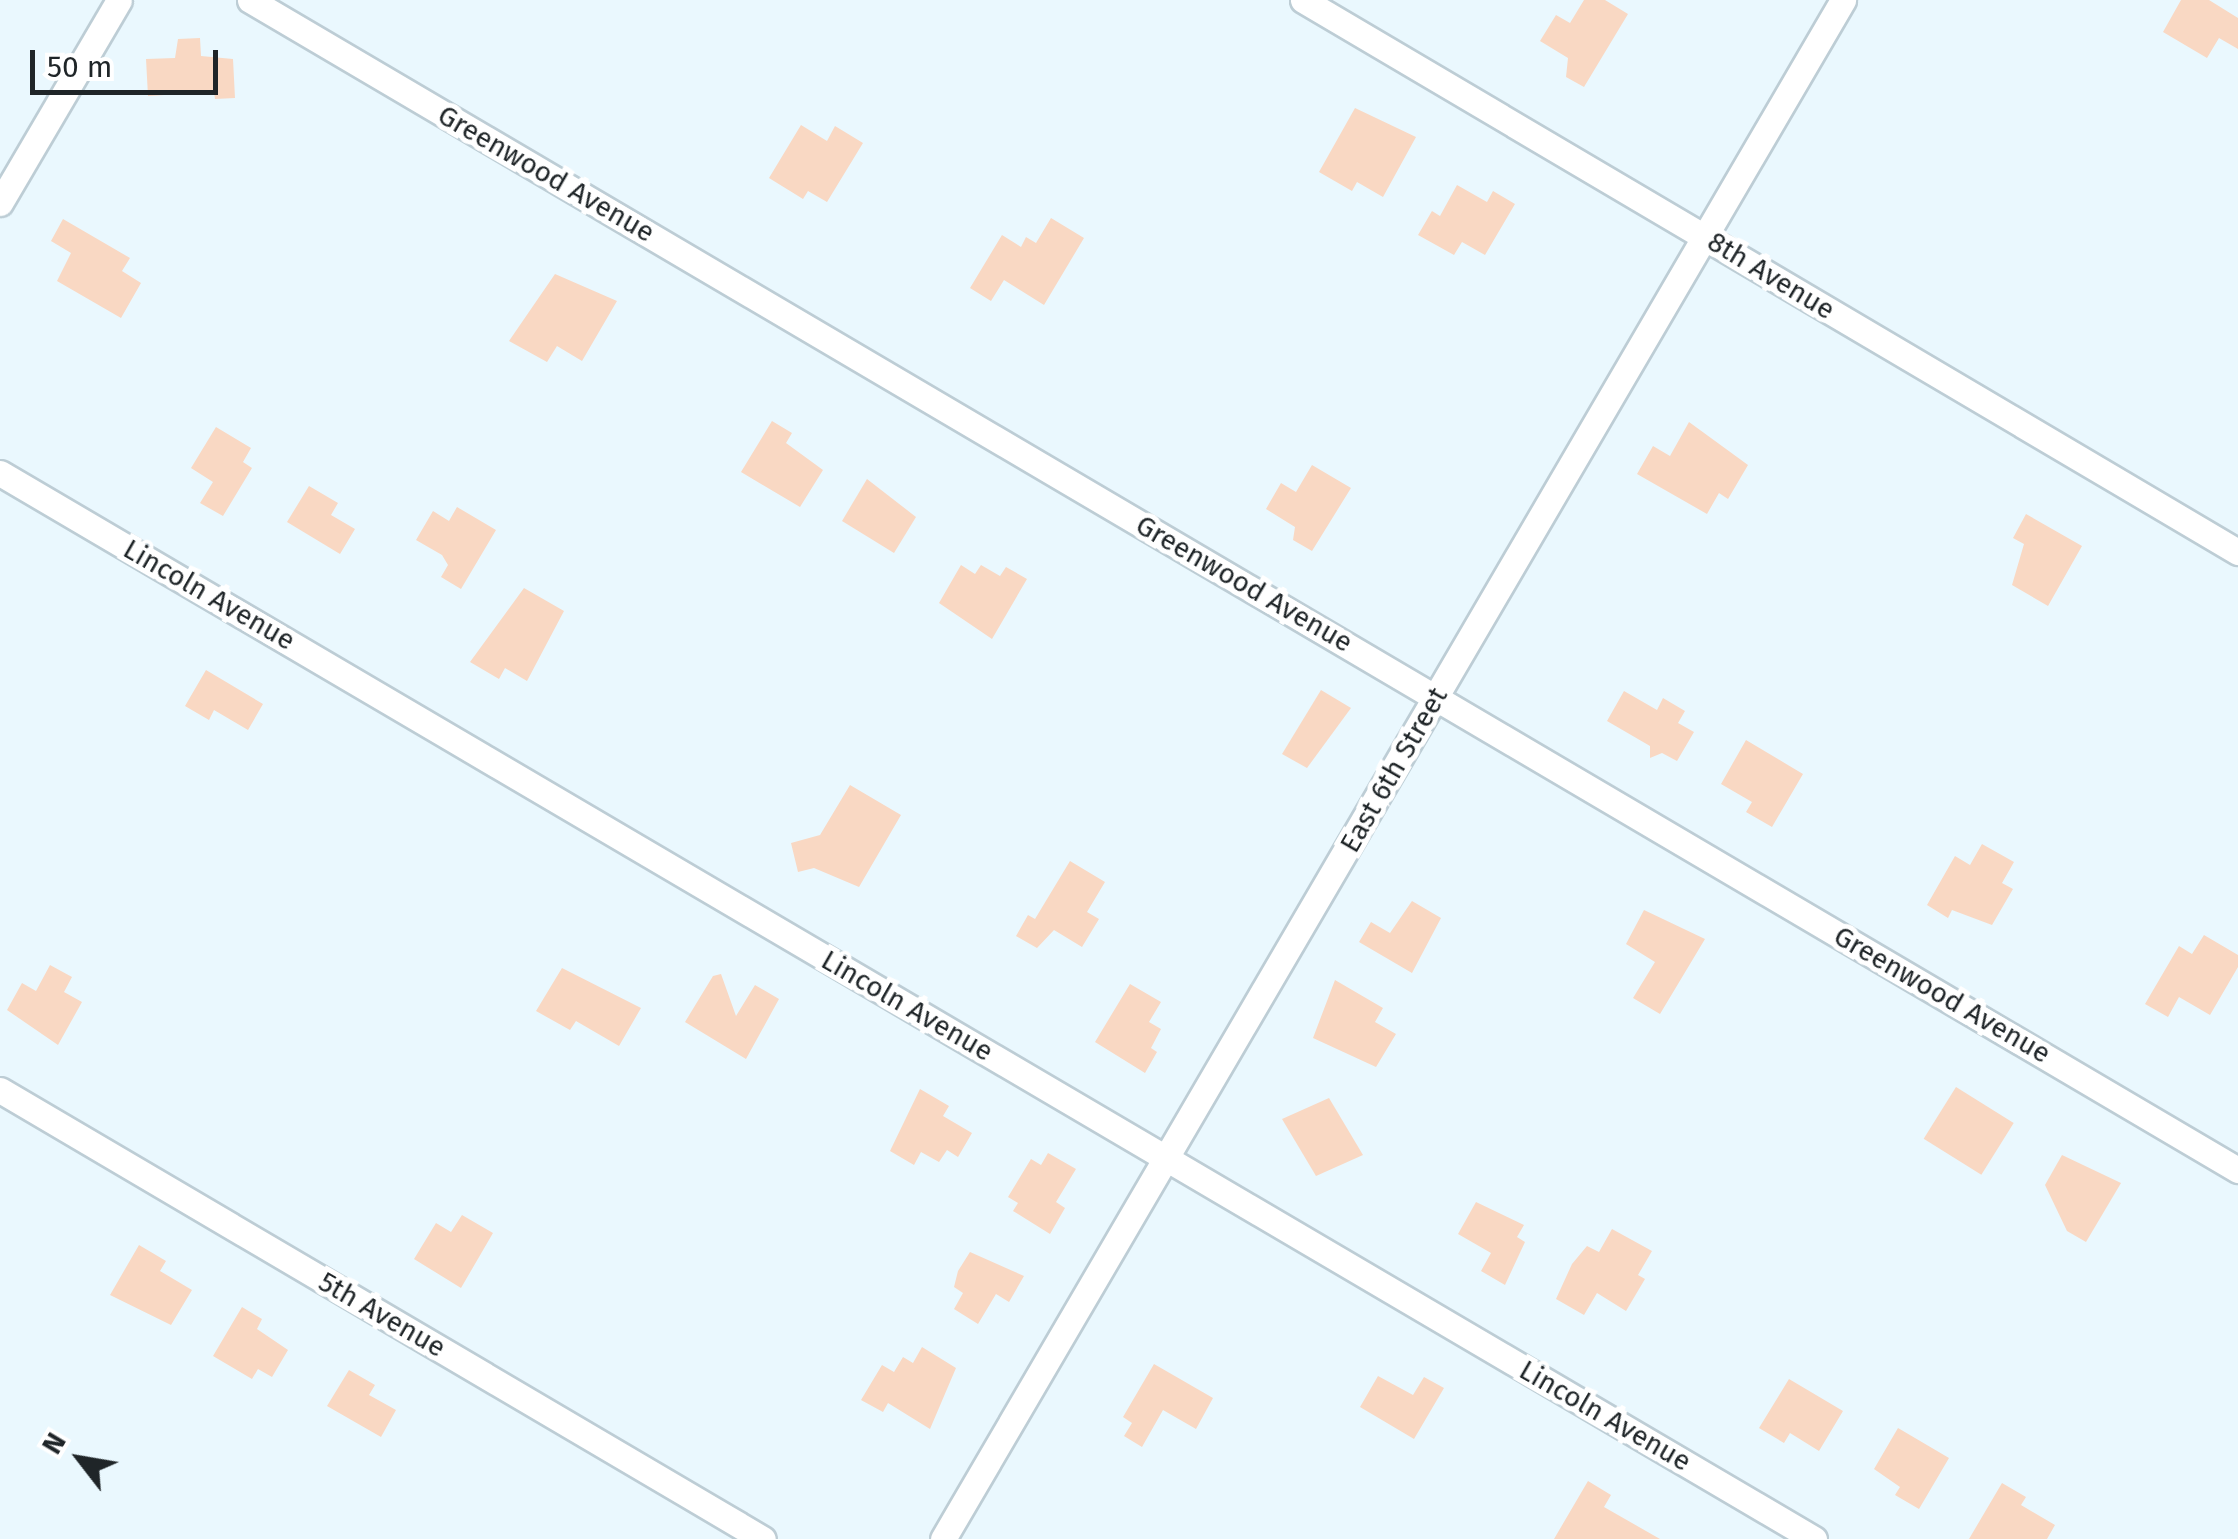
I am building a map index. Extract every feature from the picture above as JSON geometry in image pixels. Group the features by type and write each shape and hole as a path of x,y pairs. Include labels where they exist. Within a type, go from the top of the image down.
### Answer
{"street":[{"path":"0,204 119,0"},
{"name":"Greenwood Avenue","path":"250,0 2238,1170"},
{"name":"8th Avenue","path":"1303,0 2238,552"},
{"name":"East 6th Street","path":"943,1539 1844,0"},
{"name":"Lincoln Avenue","path":"0,473 1814,1539"},
{"name":"5th Avenue","path":"0,1090 764,1539"}],"building":[{"path":"1584,0 1605,0 1628,14 1584,87 1566,77 1568,58 1540,41 1556,15 1570,23"},
{"path":"2181,0 2209,0 2238,18 2238,49 2219,38 2207,58 2163,32"},
{"path":"200,38 201,56 233,59 235,98 215,99 214,92 148,96 146,59 175,58 178,39"},
{"path":"1355,108 1416,137 1383,197 1357,182 1352,191 1319,172"},
{"path":"801,125 827,141 835,126 863,143 827,202 808,191 803,199 769,178"},
{"path":"1457,185 1487,202 1493,191 1515,204 1485,255 1462,242 1454,255 1418,235 1432,211 1440,216"},
{"path":"1051,218 1084,238 1044,305 1004,280 991,301 970,288 1002,235 1021,247 1026,237 1036,243"},
{"path":"63,219 130,258 122,271 141,283 121,318 57,281 71,253 51,241"},
{"path":"555,274 617,301 582,361 557,346 547,362 509,341"},
{"path":"772,421 792,433 786,443 823,470 800,507 741,472"},
{"path":"1689,422 1748,465 1728,499 1719,493 1707,514 1637,474 1653,446 1670,456"},
{"path":"216,427 251,448 243,462 252,468 223,516 200,503 213,482 191,468"},
{"path":"1312,465 1351,488 1312,551 1293,540 1295,527 1266,509 1281,483 1296,492"},
{"path":"867,479 916,517 894,553 842,521"},
{"path":"309,486 338,503 331,515 355,529 340,554 287,522"},
{"path":"457,507 496,530 461,589 441,577 448,565 442,555 416,540 433,511 449,521"},
{"path":"2026,514 2082,546 2048,606 2012,585 2024,544 2013,538"},
{"path":"961,565 975,574 981,565 1000,576 1006,567 1027,579 992,639 939,603"},
{"path":"524,588 564,611 527,681 505,668 499,679 470,662"},
{"path":"206,670 263,704 248,730 214,710 209,720 185,706"},
{"path":"1321,690 1351,708 1307,768 1282,754"},
{"path":"1624,691 1657,710 1663,698 1685,711 1678,723 1694,732 1677,761 1662,753 1650,758 1650,746 1607,721"},
{"path":"1746,740 1803,774 1772,827 1746,812 1752,802 1721,784"},
{"path":"850,785 901,815 859,887 814,868 798,872 791,843 820,835"},
{"path":"1982,844 2014,862 2002,883 2013,889 1992,925 1952,910 1948,918 1927,905 1955,856 1970,865"},
{"path":"1070,861 1105,882 1087,912 1099,919 1082,947 1054,930 1037,948 1016,936 1028,915 1035,919"},
{"path":"1412,901 1441,918 1412,973 1359,942 1371,922 1390,933"},
{"path":"1644,910 1705,939 1660,1014 1633,998 1655,962 1626,944"},
{"path":"2204,935 2238,955 2238,967 2210,1015 2179,997 2168,1017 2145,1004 2179,946 2192,954"},
{"path":"50,965 72,977 64,992 82,1002 58,1045 7,1010 22,983 36,991"},
{"path":"562,968 641,1008 619,1046 576,1021 570,1030 536,1011"},
{"path":"721,974 736,1016 755,985 779,999 746,1059 685,1022 713,976"},
{"path":"1335,980 1383,1008 1375,1022 1396,1034 1376,1067 1313,1038"},
{"path":"1130,984 1161,1002 1149,1022 1161,1029 1151,1048 1157,1052 1145,1073 1095,1042"},
{"path":"1956,1087 2014,1123 1981,1175 1924,1139"},
{"path":"920,1089 949,1106 943,1116 972,1133 958,1157 947,1150 939,1162 921,1152 914,1165 890,1151"},
{"path":"1329,1098 1363,1155 1316,1176 1282,1119"},
{"path":"1048,1153 1076,1169 1056,1202 1065,1208 1050,1234 1013,1211 1018,1203 1008,1197 1031,1159 1041,1165"},
{"path":"2062,1155 2121,1183 2086,1242 2067,1231 2045,1185"},
{"path":"1476,1202 1524,1225 1517,1237 1525,1242 1505,1285 1481,1271 1491,1253 1458,1234"},
{"path":"462,1215 493,1233 461,1288 414,1259 436,1223 451,1232"},
{"path":"1612,1229 1652,1251 1638,1275 1645,1279 1626,1311 1597,1293 1584,1315 1556,1299 1572,1264 1587,1246 1599,1252"},
{"path":"139,1245 166,1261 160,1271 192,1290 171,1325 110,1295"},
{"path":"970,1252 1024,1276 1009,1302 996,1294 978,1324 954,1309 963,1293 954,1287 958,1271"},
{"path":"242,1307 262,1319 257,1329 288,1350 272,1377 258,1369 252,1379 213,1356"},
{"path":"922,1347 956,1368 930,1429 888,1403 883,1412 861,1400 882,1365 894,1372 903,1357 913,1363"},
{"path":"1154,1364 1213,1398 1196,1429 1163,1410 1142,1447 1124,1436 1132,1423 1123,1417"},
{"path":"349,1370 375,1385 369,1395 396,1410 381,1437 327,1406"},
{"path":"1378,1376 1413,1395 1424,1377 1444,1388 1414,1439 1360,1407"},
{"path":"1789,1379 1843,1411 1819,1451 1790,1433 1784,1443 1759,1428"},
{"path":"1898,1428 1949,1458 1919,1509 1895,1495 1900,1487 1874,1469"},
{"path":"1588,1481 1611,1495 1604,1507 1660,1539 1554,1539"},
{"path":"2002,1483 2026,1497 2021,1505 2055,1525 2047,1539 1969,1539"}]}
